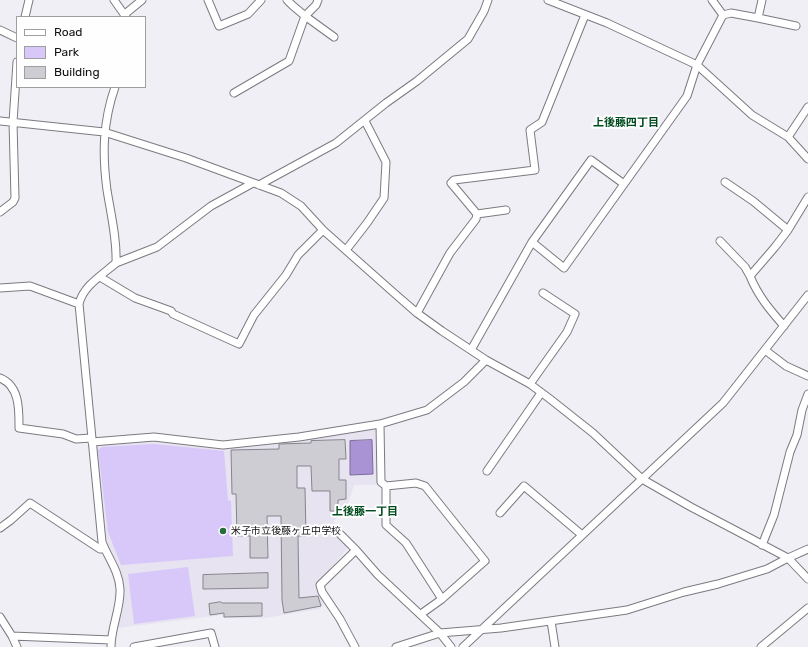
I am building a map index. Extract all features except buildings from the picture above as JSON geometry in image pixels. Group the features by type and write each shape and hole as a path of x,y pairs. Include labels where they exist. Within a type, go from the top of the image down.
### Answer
{"street":[{"path":"25,16 29,0"},
{"path":"114,0 126,15 142,0"},
{"path":"208,0 219,26 248,14 261,0"},
{"path":"287,0 305,16 334,37"},
{"path":"234,93 289,61 305,16 316,5 318,0"},
{"path":"12,636 111,644 120,599 120,587 116,569 102,542 78,304 81,296 100,277 116,264 157,247 211,206 276,175 336,143 386,103 417,81 468,39 488,0"},
{"path":"548,0 614,26 697,65 752,115 788,137 808,159"},
{"path":"712,0 723,15"},
{"path":"758,18 762,0"},
{"path":"532,242 564,268 687,96 697,65 723,15 731,13 796,26"},
{"path":"477,214 451,183 454,180 535,170 530,130 542,122 585,14"},
{"path":"0,30 16,38"},
{"path":"0,212 16,198 13,122 16,77"},
{"path":"115,88 104,132 104,166 117,248 116,264"},
{"path":"788,137 808,107"},
{"path":"0,121 104,132 186,158 281,193 301,206 323,230 417,313 486,360 530,384 593,433 642,479 691,507 788,558 808,579"},
{"path":"346,250 368,224 384,198 386,162 365,121"},
{"path":"471,350 532,242 591,160 624,184"},
{"path":"725,182 753,201 788,230"},
{"path":"750,276 775,248 808,197"},
{"path":"477,214 506,210"},
{"path":"417,313 450,253 476,219 477,214"},
{"path":"100,277 135,298 171,312 239,344 254,315 286,275 298,255 323,230"},
{"path":"720,241 745,267 766,306 784,326"},
{"path":"0,288 30,286 78,304"},
{"path":"530,384 567,332 575,314 544,293"},
{"path":"463,647 723,403 808,295"},
{"path":"766,350 786,366 808,376"},
{"path":"0,378 6,381 15,392 19,404 19,428 63,434 76,439 91,440 154,437 223,445 299,437 380,424 427,410 464,382 486,360"},
{"path":"487,471 541,393"},
{"path":"762,545 774,515 790,452 808,394"},
{"path":"380,424 381,482 386,486 416,483 425,486 485,561 442,599 421,614"},
{"path":"386,486 386,525 406,543 442,599"},
{"path":"500,513 524,486 582,535"},
{"path":"0,528 30,503 100,549 105,549"},
{"path":"337,531 378,575 440,633 451,647"},
{"path":"396,647 440,633 502,628 627,610 684,592 718,584 768,569 808,549"},
{"path":"355,647 340,619 322,592 320,585 356,550"},
{"path":"761,647 808,608"},
{"path":"0,617 17,647"},
{"path":"551,621 556,647"},
{"path":"134,647 211,633 216,647"}],"shaded area":[{"name":"米子市立後藤ヶ丘中学校","path":"377,428 377,485 354,485 347,507 339,508 339,515 334,521 335,524 352,543 318,584 325,602 320,609 265,618 223,618 222,615 118,628 125,593 121,574 107,544 95,449 99,444 154,441 217,448 325,437"},
{"path":"372,440 373,474 350,475 350,441"}],"green space":[{"path":"154,444 224,451 228,500 231,501 233,556 121,565 108,532 98,450 102,447"},
{"path":"188,567 195,616 134,624 128,574"}],"place":[{"name":"米子市立後藤ヶ丘中学校","path":"223,531"}],"district":[{"name":"上後藤四丁目","path":"626,123"},
{"name":"上後藤一丁目","path":"365,512"}]}
